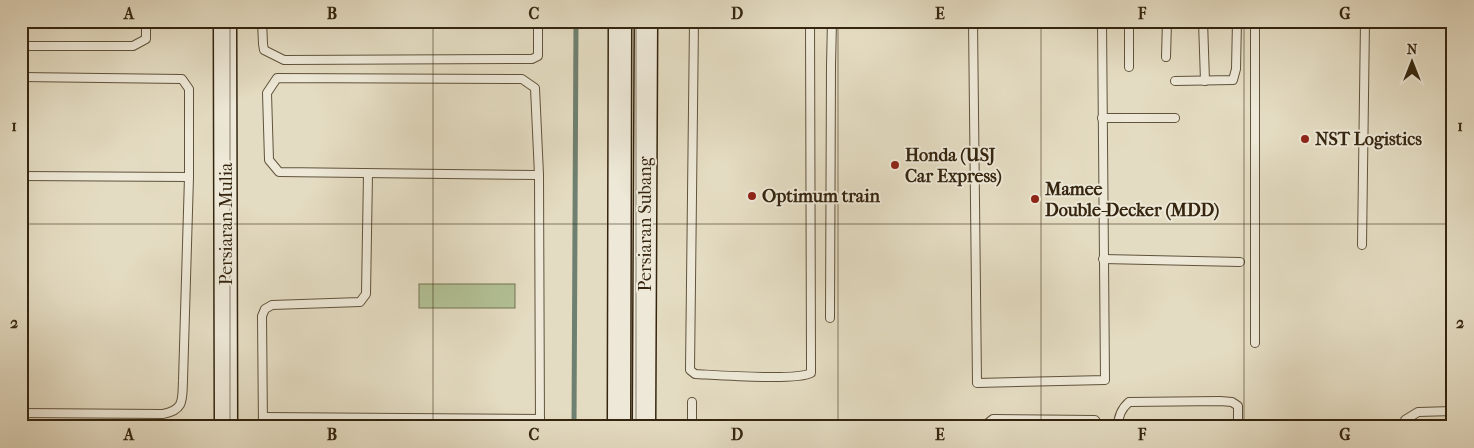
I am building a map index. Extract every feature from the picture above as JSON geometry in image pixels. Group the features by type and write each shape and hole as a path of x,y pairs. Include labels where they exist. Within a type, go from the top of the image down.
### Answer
{"street":[{"name":"Persiaran Mulia","path":"225,21 226,427"},
{"name":"Persiaran Subang","path":"619,427 620,21"},
{"name":"Persiaran Subang","path":"644,427 646,21"}],"lane":[{"path":"21,46 133,46 146,39 146,21"},
{"path":"262,21 264,50 284,60 304,60 532,59 538,56 538,21"},
{"path":"694,21 690,370 695,374 785,377 806,376 810,373 811,363 810,21"},
{"path":"830,318 832,21"},
{"path":"973,21 977,384 1105,380 1102,21"},
{"path":"1129,21 1129,67"},
{"path":"1166,21 1166,57"},
{"path":"1203,21 1204,81"},
{"path":"1175,81 1233,80 1236,69 1237,21"},
{"path":"1255,21 1255,343"},
{"path":"1362,245 1365,21"},
{"path":"21,77 182,79 189,89 189,178 183,381 182,401 179,408 164,414 21,413"},
{"path":"263,417 540,423 539,175 535,88 522,79 277,78 267,93 269,160 279,172 539,175"},
{"path":"1102,118 1175,118"},
{"path":"263,427 262,316 265,308 272,305 360,302 366,294 368,174"},
{"path":"21,176 189,178"},
{"path":"1103,259 1240,262"},
{"path":"692,402 692,427"},
{"path":"1118,427 1122,408 1129,402 1232,402 1238,406 1238,427"},
{"path":"1405,427 1405,420 1418,412 1453,411"},
{"path":"983,427 992,420 1095,420 1099,427"}],"green space":[{"path":"419,284 515,284 515,308 419,308"}],"waterway":[{"path":"574,427 576,21"}],"place":[{"name":"NST Logistics","path":"1305,139"},
{"name":"Honda (USJ Car Express)","path":"895,165"},
{"name":"Optimum train","path":"752,196"},
{"name":"Mamee Double-Decker (MDD)","path":"1035,199"}]}
